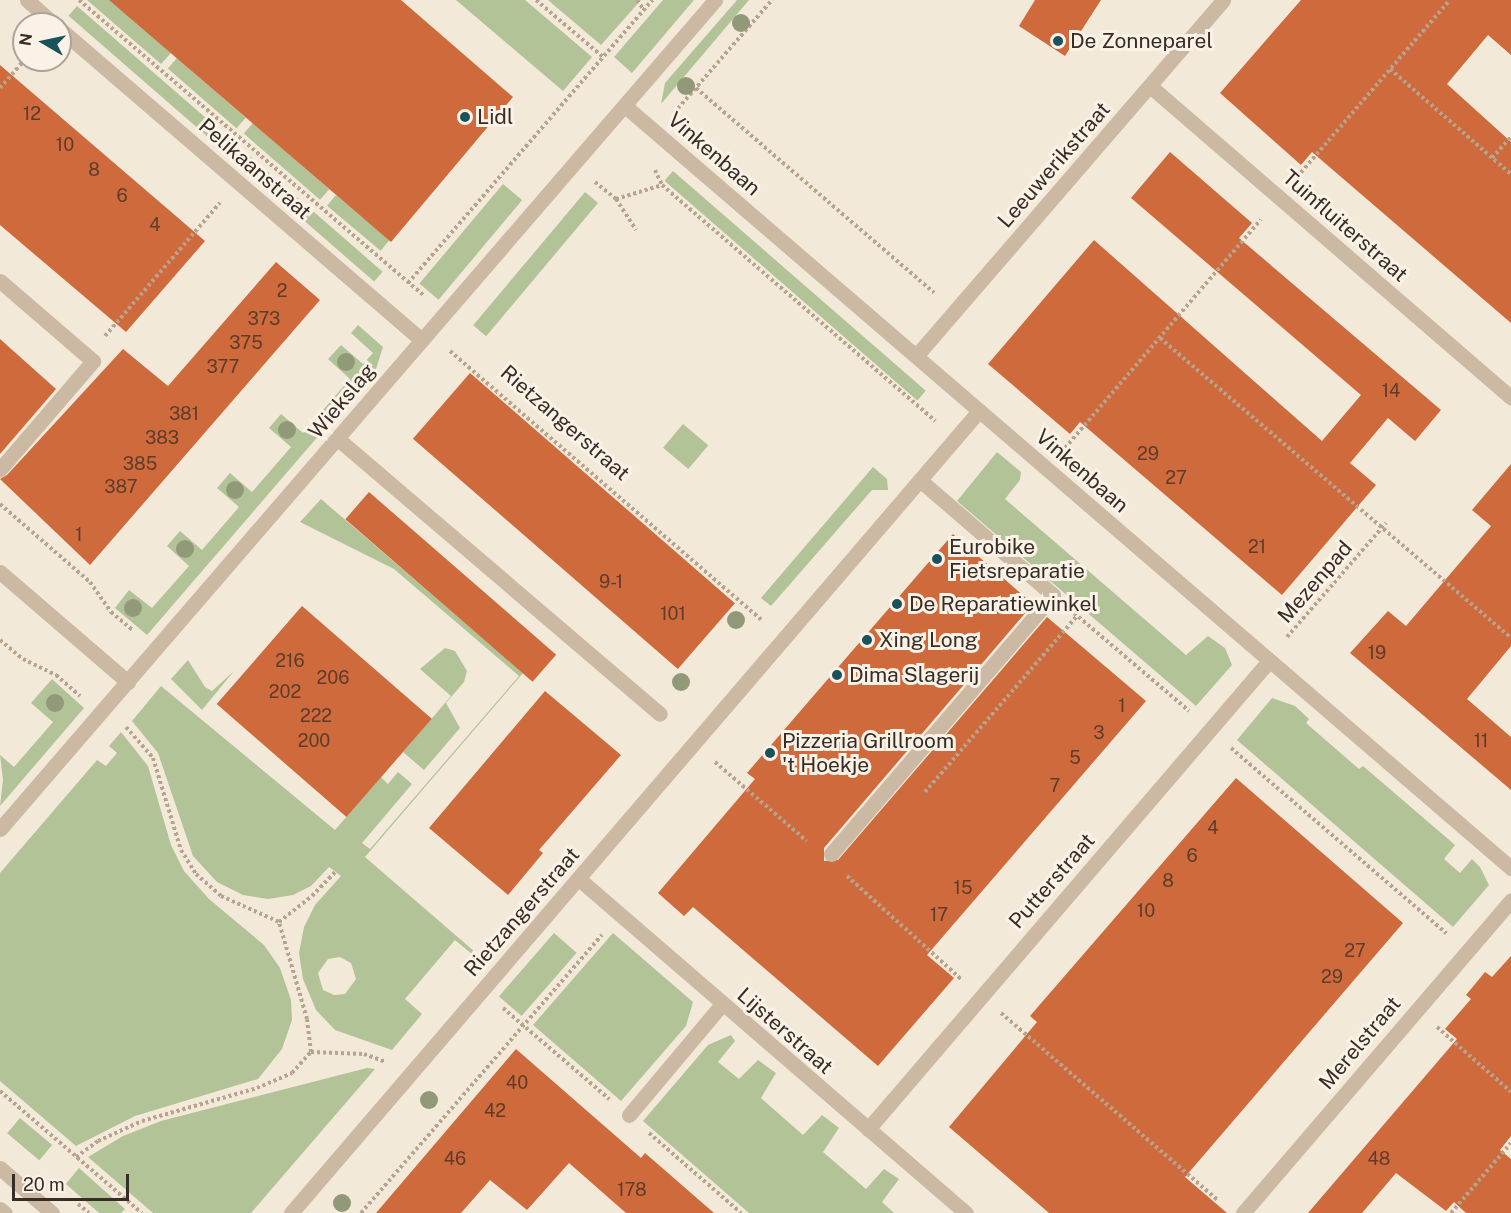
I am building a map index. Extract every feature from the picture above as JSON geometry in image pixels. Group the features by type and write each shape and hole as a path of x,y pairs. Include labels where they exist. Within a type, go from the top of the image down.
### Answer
{"street":[{"path":"27,0 40,12"},
{"name":"Wiekslag","path":"0,829 626,106 715,0"},
{"name":"Leeuwerikstraat","path":"916,356 1223,0"},
{"name":"Pelikaanstraat","path":"72,39 386,309 425,337"},
{"name":"Tuinfluiterstraat","path":"1150,86 1511,398"},
{"name":"Vinkenbaan","path":"626,106 1268,662 1511,868"},
{"path":"0,281 93,361 0,469"},
{"name":"Rietzangerstraat","path":"291,1213 979,411"},
{"path":"338,439 660,714"},
{"path":"831,854 1053,595 920,480"},
{"path":"0,572 128,682"},
{"name":"Putterstraat","path":"868,1129 1268,662"},
{"name":"Lijsterstraat","path":"579,879 966,1213"},
{"name":"Merelstraat","path":"1243,1213 1511,900"},
{"path":"628,1115 722,1004"},
{"path":"0,1168 52,1213"},
{"path":"0,1209 5,1213"}],"path":[{"path":"79,0 445,314"},
{"path":"536,0 603,57"},
{"path":"637,0 644,10"},
{"path":"386,309 652,0"},
{"path":"772,0 642,152 651,159 662,185 956,439"},
{"path":"1047,469 1450,0"},
{"path":"1390,69 1511,174"},
{"path":"0,88 14,72"},
{"path":"696,88 955,312"},
{"path":"1492,158 1511,137"},
{"path":"575,164 616,200 636,230"},
{"path":"87,357 238,182"},
{"path":"616,200 662,185"},
{"name":"Rietzangerstraat","path":"425,337 784,639"},
{"path":"1160,338 1511,638"},
{"path":"0,504 90,582 111,612 156,650"},
{"name":"Mezenpad","path":"1268,662 1386,523"},
{"path":"1053,595 1467,951"},
{"path":"920,797 1077,616"},
{"path":"0,640 23,659 56,675 138,736 153,758 181,850 196,874 221,896 279,922 307,1019 311,1052 292,1073 257,1088 142,1121 98,1140 76,1157"},
{"path":"850,879 858,870"},
{"path":"279,922 312,896 335,872"},
{"path":"361,1213 620,914"},
{"path":"1416,1010 1511,1092"},
{"path":"311,1052 374,1056 383,1059 407,1080"},
{"path":"0,1091 142,1213"},
{"path":"1451,1213 1511,1143"}],"green space":[{"path":"87,0 135,0 171,53 161,64"},
{"path":"456,0 525,0 592,57 563,91"},
{"path":"548,0 641,0 601,45"},
{"path":"663,0 694,0 632,73 614,57"},
{"path":"737,0 749,0 661,104 665,83"},
{"path":"77,6 383,272 374,282 72,19 72,12"},
{"path":"177,58 246,118 236,128 168,69"},
{"path":"253,123 329,189 320,200 244,134"},
{"path":"673,171 926,391 917,401 664,181"},
{"path":"503,184 522,200 439,300 419,284"},
{"path":"585,192 598,203 486,336 473,325"},
{"path":"336,195 390,240 381,251 327,206"},
{"path":"358,325 383,347 376,369 147,635 115,608 129,590 152,608 189,566 167,546 180,531 202,550 239,507 217,488 230,473 252,492 291,447 269,428 281,414 303,433 350,379 328,359 341,345 363,364 373,353 351,333"},
{"path":"683,424 708,445 688,469 663,448"},
{"path":"997,452 1021,472 1020,480 1005,499 1186,655 1208,636 1225,648 1232,665 1196,706 957,501"},
{"path":"873,467 887,479 888,490 872,490 771,606 761,598"},
{"path":"321,499 523,673 365,857 475,952 473,955 455,940 405,999 422,1014 392,1050 335,1030 316,1010 303,979 299,953 304,927 315,905 341,876 329,867 311,886 293,895 268,899 243,895 217,882 193,856 158,753 132,721 161,686 335,830 381,777 388,784 398,772 412,784 362,843 370,849 519,676 394,569 300,522","holes":["340,957 351,963 356,979 345,994 334,995 323,990 318,973 328,959"]},
{"path":"445,648 455,651 467,671 464,682 446,703 460,728 424,770 403,752 451,696 420,669"},
{"path":"188,660 205,687 212,691 234,671 202,710 171,679"},
{"path":"52,679 84,708 0,806 3,780 0,755 14,767 53,722 31,703"},
{"path":"1272,698 1295,706 1309,719 1306,723 1359,769 1363,766 1455,845 1444,859 1460,873 1472,859 1480,867 1489,885 1453,927 1237,740"},
{"path":"121,732 148,766 171,845 184,871 209,899 264,945 280,968 291,1000 292,1020 282,1049 258,1079 135,1116 76,1146 0,1081 0,873 97,760 106,766 117,753 109,746"},
{"path":"554,933 577,953 522,1016 499,996"},
{"path":"613,933 693,1002 686,1026 621,1101 533,1025"},
{"path":"731,1035 735,1041 718,1062 739,1079 758,1060 776,1073 761,1098 803,1135 822,1115 839,1128 823,1152 866,1189 884,1169 899,1179 882,1202 894,1213 749,1213 643,1121 708,1045"},
{"path":"367,1068 375,1069 251,1213 153,1213 88,1157 123,1136 161,1121"},
{"path":"20,1118 52,1145 39,1160 7,1133"},
{"path":"79,1168 125,1209 121,1213 99,1213 66,1184"}],"building":[{"path":"109,0 401,0 513,97 391,242"},
{"name":"De Zonneparel","path":"1035,0 1101,0 1065,56 1019,26"},
{"path":"1301,0 1511,0 1511,55 1488,35 1447,84 1511,142 1511,323 1312,152 1301,165 1220,93"},
{"path":"0,65 205,241 126,332 0,225"},
{"path":"1170,152 1252,223 1239,238 1441,410 1415,441 1388,418 1350,463 1376,485 1282,595 1080,422 1070,434 988,364 1094,240 1322,441 1361,395 1131,198"},
{"path":"276,262 320,300 90,565 0,479 7,475 123,349 168,386"},
{"path":"0,339 56,389 0,454"},
{"path":"470,373 735,603 678,669 413,439"},
{"path":"1511,464 1511,646 1467,699 1511,737 1511,790 1350,653 1388,611 1406,626 1491,526 1472,510"},
{"path":"369,492 556,655 533,682 345,519"},
{"path":"953,534 1033,604 824,848 824,861 838,860 1047,617 1146,701 927,955 954,978 878,1066 693,907 684,916 658,893 755,779 747,773"},
{"path":"302,606 432,719 347,817 217,704"},
{"path":"545,691 621,755 539,850 543,853 508,895 429,828"},
{"path":"1236,778 1403,923 1185,1177 1227,1213 1049,1213 949,1127 1037,1022 1030,1016"},
{"path":"1511,956 1511,1136 1500,1150 1511,1159 1511,1213 1466,1213 1454,1202 1446,1211 1396,1173 1362,1213 1308,1213 1457,1039 1445,1029 1471,999 1466,995 1485,972 1492,977"},
{"path":"516,1049 641,1158 645,1153 714,1213 626,1213 569,1163 527,1210 490,1180 461,1213 376,1213"}],"place":[{"name":"De Zonneparel","path":"1058,41"},
{"name":"Lidl","path":"465,117"},
{"name":"Eurobike Fietsreparatie","path":"937,559"},
{"name":"De Reparatiewinkel","path":"897,604"},
{"name":"Xing Long","path":"867,640"},
{"name":"Dima Slagerij","path":"837,675"},
{"name":"Pizzeria Grillroom 't Hoekje","path":"770,753"}]}
